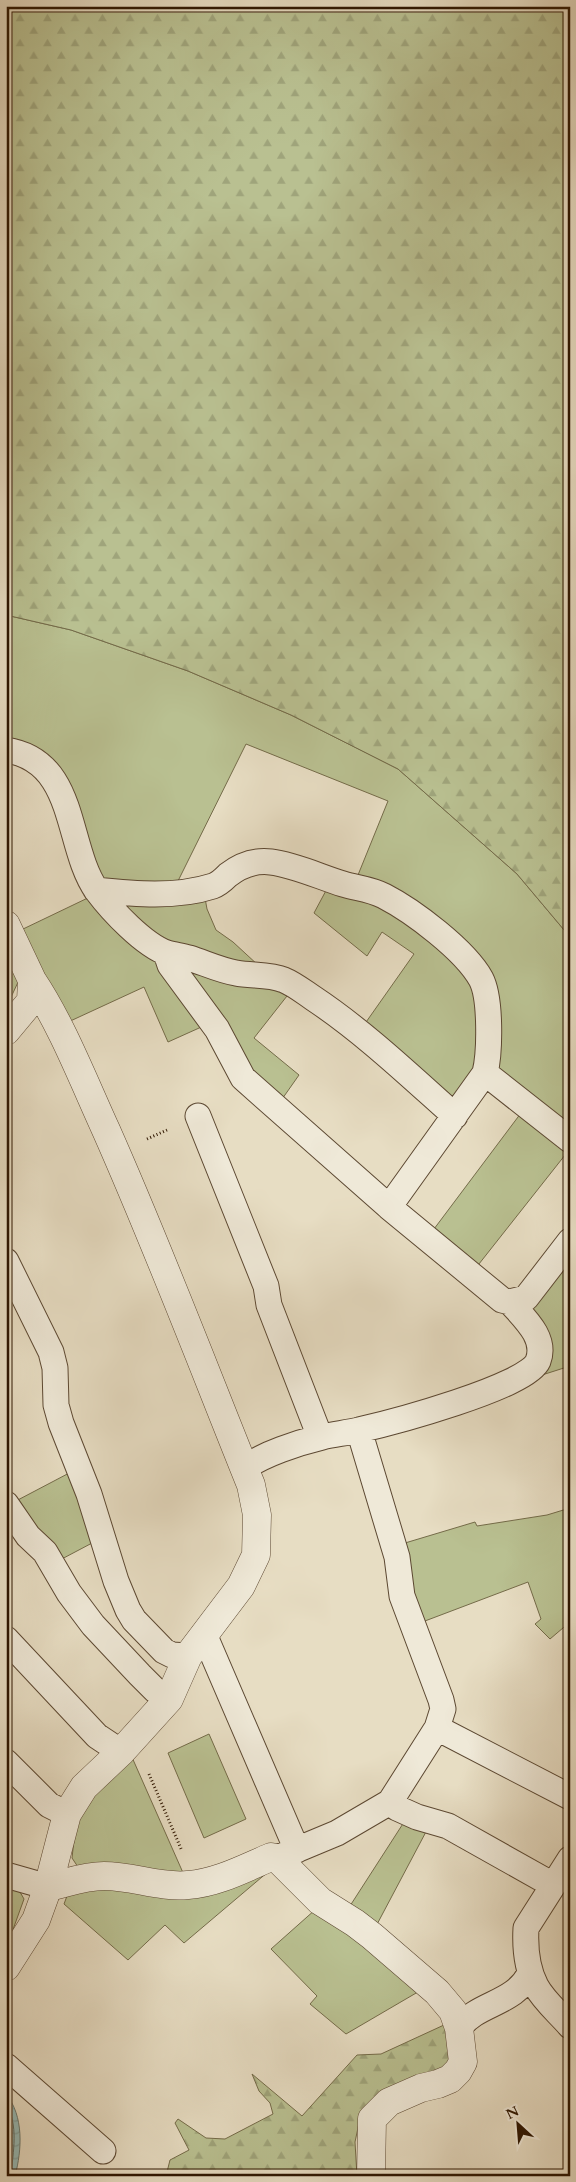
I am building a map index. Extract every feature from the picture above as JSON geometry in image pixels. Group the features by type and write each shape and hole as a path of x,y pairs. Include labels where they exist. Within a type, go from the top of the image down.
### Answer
{"street":[{"path":"6,925 32,980 44,998 116,1152 179,1301 251,1485 257,1515 256,1555 241,1586 188,1656 169,1698 121,1752 84,1787 67,1814 48,1887 36,1920 6,1967"},
{"path":"6,1031 31,1001 32,980"},
{"path":"48,1887 74,1879 105,1876 160,1885 188,1885 219,1878 271,1857 287,1854 320,1901 360,1927 436,1992 453,2011 459,2028 464,2062 458,2071 450,2079 413,2091 389,2102 372,2119 371,2176"}],"lane":[{"path":"6,750 16,752 32,760 46,771 68,808 78,848 96,890 131,930 166,953 189,958 236,973 284,980 360,1032 455,1116"},
{"path":"96,890 143,894 191,891 215,885 235,870 251,862 270,862 382,895 450,944 469,961 482,981 487,1006 488,1060 485,1073 389,1207"},
{"path":"166,953 170,965 217,1029 243,1078 389,1207 502,1300 510,1302 526,1298 570,1241"},
{"path":"485,1073 570,1140"},
{"path":"198,1116 266,1286 268,1305 320,1437"},
{"path":"6,1261 51,1352 55,1368 56,1404 60,1424 89,1494 116,1581 128,1610 134,1620 164,1650 172,1655 188,1656"},
{"path":"244,1468 260,1458 320,1437 360,1430 464,1400 526,1374 537,1362 540,1348 536,1335 510,1302"},
{"path":"204,1634 287,1854 337,1833 390,1802 437,1728 443,1708 402,1596 397,1557 360,1430"},
{"path":"6,1504 28,1536 45,1552 69,1592 98,1632 155,1690 169,1698"},
{"path":"6,1639 97,1736 121,1752"},
{"path":"437,1728 570,1797"},
{"path":"6,1762 49,1805 67,1814"},
{"path":"390,1802 397,1808 417,1817 448,1826 553,1884"},
{"path":"570,1859 526,1928 525,1941 530,1973 536,1987 570,2026"},
{"path":"6,1875 48,1887"},
{"path":"459,2028 472,2014 518,1991 530,1973"},
{"path":"6,2066 103,2150"}],"path":[{"path":"148,1772 184,1857"}],"green space":[{"path":"6,6 570,6 570,937 517,874 398,769 291,715 188,671 71,630 6,615"},
{"path":"6,615 71,630 188,671 291,715 398,769 517,874 570,937 570,1134 499,1076 487,981 358,875 388,801 246,744 177,883 106,886 72,805 6,746"},
{"path":"329,885 381,899 477,983 483,1051 457,1103 364,1025 414,954 382,932 367,956 314,913"},
{"path":"94,895 156,955 208,1024 168,1042 144,987 66,1023 21,930"},
{"path":"112,897 205,898 207,909 216,930 233,942 259,966 168,948"},
{"path":"6,953 19,980 6,1008"},
{"path":"182,961 275,988 287,996 254,1038 299,1075 280,1102 260,1089"},
{"path":"521,1113 569,1150 475,1269 431,1233"},
{"path":"570,1250 570,1374 567,1367 517,1383 530,1375 525,1311"},
{"path":"73,1471 94,1542 58,1561 14,1502"},
{"path":"570,1508 570,1622 550,1639 535,1624 541,1619 528,1582 417,1624 405,1543 475,1522 477,1526 547,1515"},
{"path":"209,1734 246,1819 204,1838 168,1753"},
{"path":"131,1755 184,1875 78,1867 72,1858 76,1822 95,1794"},
{"path":"406,1819 428,1828 374,1930 348,1909"},
{"path":"275,1866 184,1943 165,1925 128,1960 64,1904 67,1896 76,1890"},
{"path":"6,1886 20,1892 24,1899 11,1935 6,1941"},
{"path":"316,1909 423,1989 346,2034 310,2004 317,1996 271,1949"},
{"path":"444,2025 448,2037 450,2063 359,2123 355,2142 357,2176 166,2176 170,2160 189,2150 175,2123 178,2119 206,2138 225,2139 273,2114 270,2103 259,2091 252,2074 302,2116 357,2055 381,2054"}],"water":[{"path":"6,2094 12,2103 19,2123 20,2144 15,2176 6,2176"}]}
